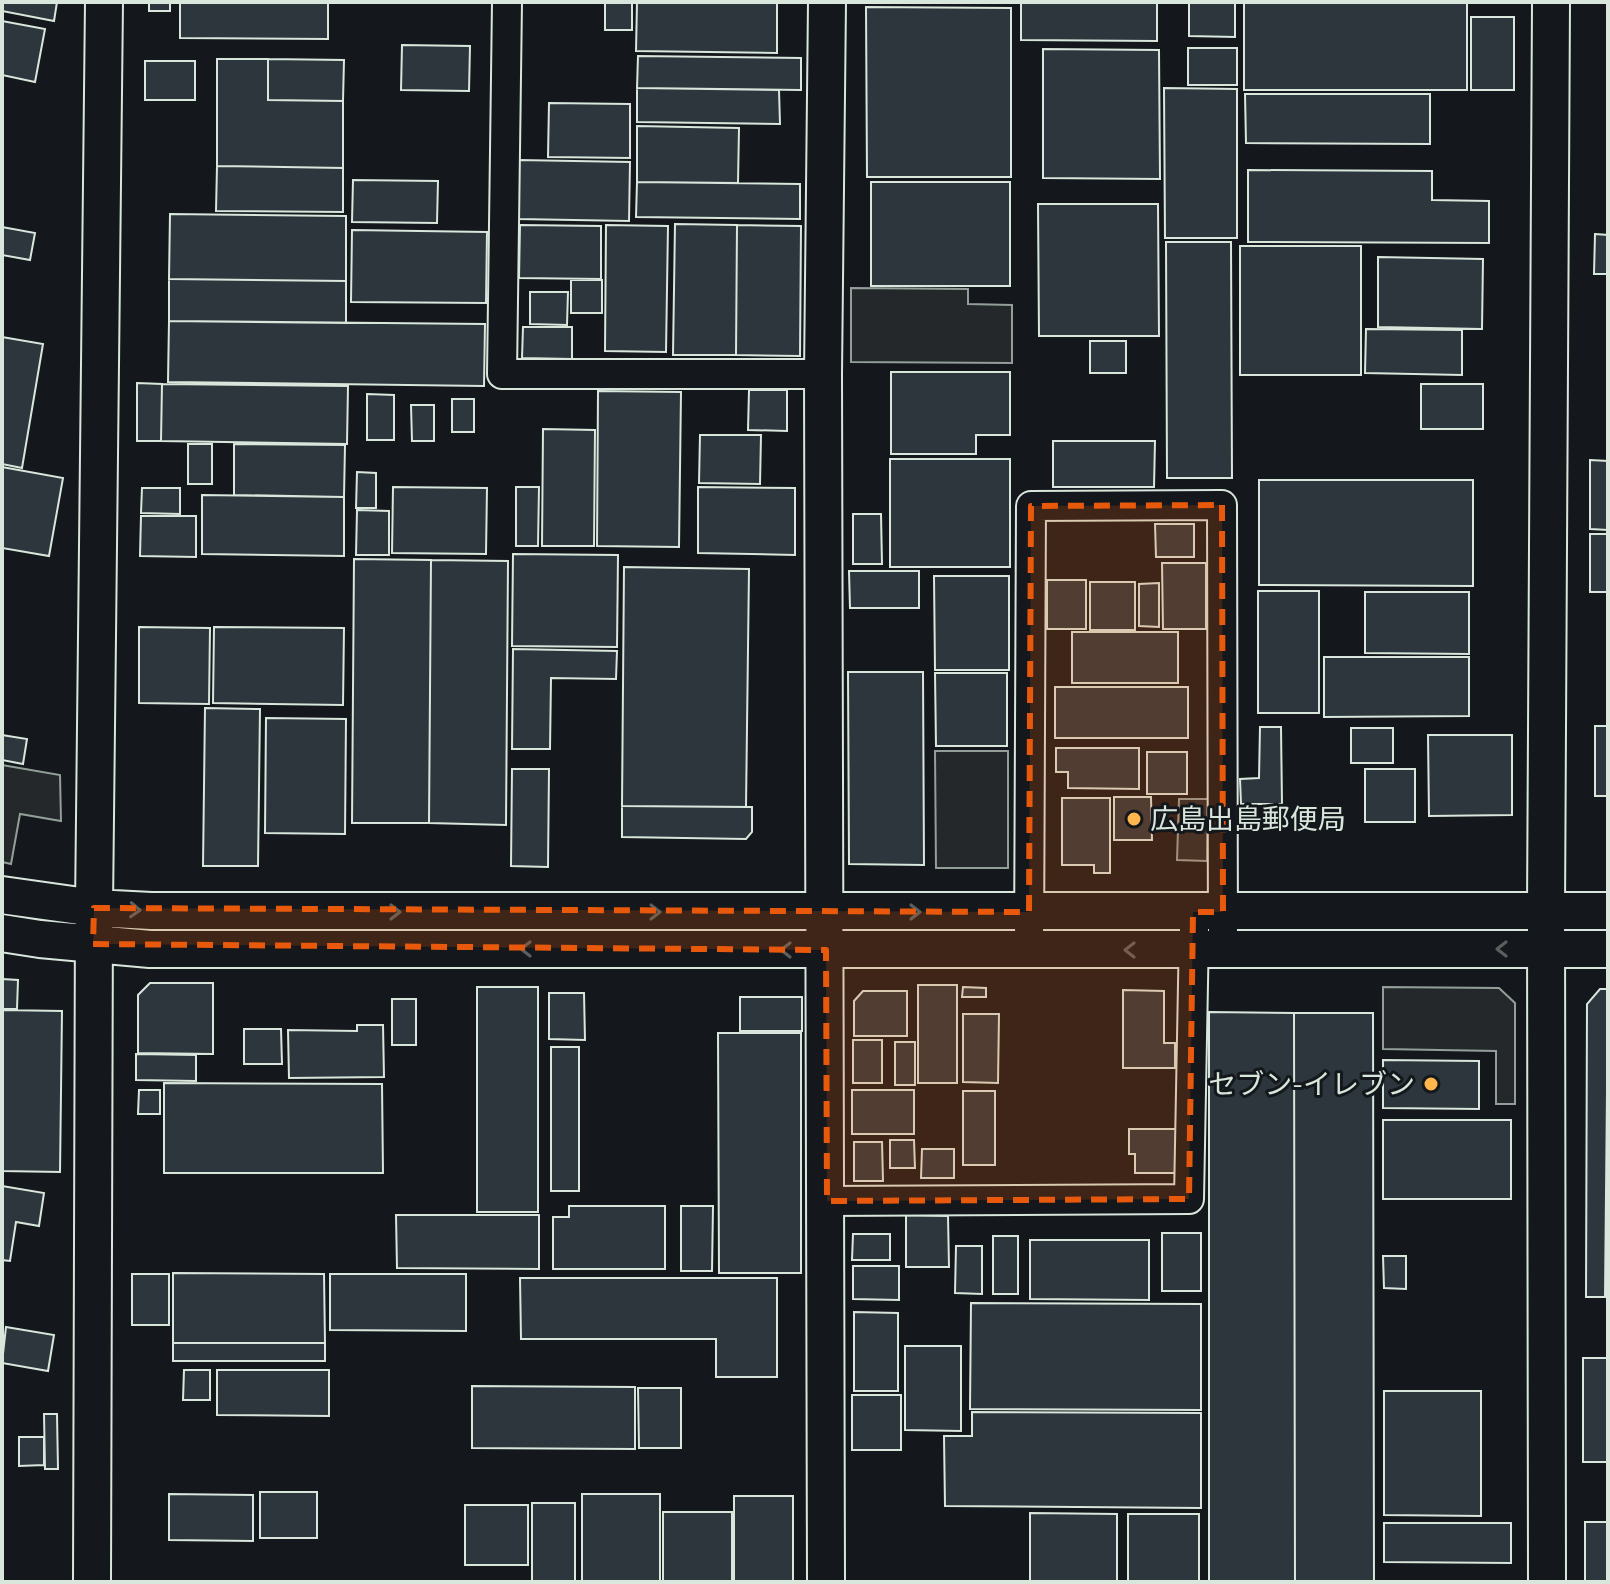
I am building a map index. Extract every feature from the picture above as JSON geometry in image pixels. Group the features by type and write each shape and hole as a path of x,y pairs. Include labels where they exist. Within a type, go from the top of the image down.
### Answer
{"street":[{"path":"92,1582 93,944 104,2"},
{"path":"507,2 502,374 823,374"},
{"path":"826,1582 823,374 827,2"},
{"path":"1547,1582 1546,911 1551,2"},
{"path":"827,1201 1189,1199 1208,950 1222,505 1031,506 1029,950"},
{"path":"2,895 94,908 151,911 1608,911"},
{"path":"2,933 150,949 1608,949"}],"highlighted area":[{"path":"1222,505 1223,912 1193,912 1189,1199 827,1201 826,950 93,944 94,908 1029,912 1031,506"}],"shaded area":[{"path":"851,288 968,289 968,304 1012,305 1012,363 851,362"},
{"path":"935,751 1008,751 1008,868 936,868"},
{"path":"2,765 60,775 61,821 20,814 11,864 2,862"},
{"path":"1179,799 1208,799 1207,861 1177,860"},
{"path":"1383,987 1499,988 1515,1003 1515,1104 1496,1104 1496,1051 1383,1049"}],"building":[{"path":"2,2 57,2 54,21 2,11"},
{"path":"149,2 170,2 170,11 149,11"},
{"path":"180,2 328,2 328,39 180,38"},
{"path":"605,2 632,2 632,30 605,30"},
{"path":"637,2 777,2 777,53 636,51"},
{"path":"1021,2 1157,2 1157,41 1021,40"},
{"path":"1189,2 1235,2 1235,37 1189,36"},
{"path":"1244,2 1467,2 1467,90 1244,90"},
{"path":"866,7 1011,8 1011,177 867,177"},
{"path":"1471,17 1514,17 1514,90 1471,90"},
{"path":"2,21 45,29 35,82 2,75"},
{"path":"402,45 470,46 469,91 401,90"},
{"path":"1188,48 1237,48 1237,85 1188,85"},
{"path":"1043,49 1159,50 1160,179 1043,178"},
{"path":"638,56 801,58 801,90 637,88"},
{"path":"217,59 268,59 268,100 343,101 343,168 217,166"},
{"path":"268,59 344,60 343,101 268,100"},
{"path":"145,61 195,61 195,100 145,100"},
{"path":"637,88 779,90 780,124 637,122"},
{"path":"1164,88 1237,89 1237,238 1165,238"},
{"path":"1245,94 1430,94 1430,144 1246,143"},
{"path":"549,103 630,104 630,158 548,157"},
{"path":"637,126 739,128 738,183 637,182"},
{"path":"518,160 630,162 629,221 518,219"},
{"path":"217,166 343,168 343,212 216,211"},
{"path":"1248,170 1432,171 1432,200 1489,201 1489,243 1248,242"},
{"path":"353,180 438,181 437,223 352,222"},
{"path":"637,182 800,184 800,219 636,217"},
{"path":"871,182 1010,182 1010,286 871,286"},
{"path":"1038,204 1158,204 1159,336 1039,336"},
{"path":"170,214 346,216 346,281 169,279"},
{"path":"675,224 737,225 736,355 673,355"},
{"path":"520,225 601,226 601,279 519,278"},
{"path":"606,225 668,226 666,352 605,351"},
{"path":"737,225 801,226 800,356 736,355"},
{"path":"2,227 35,233 30,260 2,255"},
{"path":"352,230 487,232 486,303 351,302"},
{"path":"1595,234 1608,235 1608,274 1594,274"},
{"path":"1166,242 1231,242 1232,478 1167,478"},
{"path":"1240,246 1361,246 1361,375 1240,375"},
{"path":"1378,257 1483,259 1482,329 1378,327"},
{"path":"169,279 346,281 346,323 169,321"},
{"path":"571,280 602,280 602,313 571,313"},
{"path":"530,292 568,292 567,325 530,324"},
{"path":"169,321 485,324 484,386 168,382"},
{"path":"523,327 572,327 572,359 522,358"},
{"path":"1366,329 1462,330 1462,375 1365,373"},
{"path":"2,337 43,344 22,468 2,464"},
{"path":"1090,341 1126,341 1126,373 1090,373"},
{"path":"891,372 1010,372 1010,435 976,435 976,454 891,454"},
{"path":"137,383 162,384 161,441 137,441"},
{"path":"162,384 348,386 347,444 161,441"},
{"path":"1421,384 1483,384 1483,429 1421,429"},
{"path":"749,390 787,390 787,431 748,430"},
{"path":"598,391 681,392 679,547 597,546"},
{"path":"367,394 394,395 394,440 367,440"},
{"path":"452,399 474,399 474,432 452,432"},
{"path":"411,405 434,405 434,441 412,441"},
{"path":"543,429 595,430 594,546 542,546"},
{"path":"700,435 761,435 760,484 699,483"},
{"path":"1053,441 1155,441 1154,487 1053,487"},
{"path":"188,444 212,444 212,484 188,484"},
{"path":"234,444 345,445 344,497 234,495"},
{"path":"890,459 1010,459 1010,567 890,567"},
{"path":"1590,460 1608,461 1608,530 1590,529"},
{"path":"2,467 63,478 49,556 2,548"},
{"path":"357,472 376,473 376,508 356,508"},
{"path":"1259,480 1473,480 1473,586 1259,585"},
{"path":"393,487 487,488 486,554 392,553"},
{"path":"516,487 539,487 538,546 516,546"},
{"path":"698,487 795,488 795,555 698,553"},
{"path":"142,488 180,488 180,514 141,513"},
{"path":"202,495 344,497 344,556 202,554"},
{"path":"357,510 389,511 389,555 356,555"},
{"path":"853,514 881,514 882,564 853,564"},
{"path":"141,516 196,516 196,557 140,556"},
{"path":"1155,524 1194,524 1194,557 1156,557"},
{"path":"1590,534 1608,534 1608,592 1590,592"},
{"path":"513,554 618,555 617,647 512,646"},
{"path":"354,559 431,560 429,823 352,823"},
{"path":"431,560 508,561 506,825 429,823"},
{"path":"1162,563 1206,563 1206,629 1163,629"},
{"path":"624,567 749,569 746,807 622,806"},
{"path":"849,571 919,571 919,608 850,608"},
{"path":"934,576 1009,576 1009,670 935,670"},
{"path":"1047,580 1086,580 1086,629 1047,629"},
{"path":"1090,582 1135,582 1135,630 1090,630"},
{"path":"1159,583 1159,627 1139,626 1139,584"},
{"path":"1258,591 1319,591 1319,713 1258,713"},
{"path":"1365,592 1469,592 1469,654 1365,653"},
{"path":"139,627 210,628 209,704 139,703"},
{"path":"214,627 344,628 343,705 213,703"},
{"path":"1072,632 1178,632 1178,683 1072,683"},
{"path":"513,649 617,651 616,679 551,678 550,749 512,749"},
{"path":"1324,657 1469,657 1469,716 1324,717"},
{"path":"848,672 923,672 924,865 849,864"},
{"path":"935,673 1007,673 1007,746 936,746"},
{"path":"1055,687 1188,687 1188,738 1055,738"},
{"path":"205,708 260,709 258,866 203,866"},
{"path":"266,718 346,719 345,834 265,833"},
{"path":"1595,726 1608,726 1608,796 1595,796"},
{"path":"1260,727 1281,727 1282,804 1241,804 1240,779 1259,778"},
{"path":"1351,728 1393,728 1393,763 1351,763"},
{"path":"2,735 27,739 23,764 2,760"},
{"path":"1428,735 1512,735 1512,815 1429,816"},
{"path":"1056,748 1139,748 1139,789 1068,788 1068,772 1056,772"},
{"path":"1147,752 1187,752 1187,794 1147,794"},
{"path":"512,769 549,769 548,867 511,866"},
{"path":"1365,769 1415,769 1415,822 1365,822"},
{"path":"1114,797 1151,797 1152,840 1114,840"},
{"path":"1062,798 1110,798 1110,873 1094,873 1094,865 1062,865"},
{"path":"622,806 752,807 752,832 746,839 622,837"},
{"path":"2,979 18,980 17,1009 2,1009"},
{"path":"150,983 213,983 213,1054 138,1053 138,995"},
{"path":"918,985 957,985 957,1083 918,1083"},
{"path":"477,987 538,987 538,1212 477,1212"},
{"path":"963,987 986,988 986,997 962,997"},
{"path":"1600,989 1608,989 1605,1297 1586,1297 1587,1004"},
{"path":"1123,990 1164,991 1164,1043 1175,1043 1175,1068 1123,1068"},
{"path":"863,991 907,991 907,1036 854,1036 854,1001"},
{"path":"549,993 584,993 585,1040 549,1039"},
{"path":"740,997 802,997 802,1031 740,1031"},
{"path":"392,999 416,999 416,1045 392,1045"},
{"path":"2,1010 62,1011 60,1172 2,1171"},
{"path":"1209,1012 1294,1013 1295,1582 1209,1582"},
{"path":"1294,1013 1373,1013 1374,1582 1295,1582"},
{"path":"963,1014 999,1014 998,1083 963,1082"},
{"path":"357,1025 383,1025 384,1077 289,1078 288,1030 357,1031"},
{"path":"244,1029 281,1029 282,1064 244,1064"},
{"path":"718,1033 801,1033 801,1273 719,1273"},
{"path":"853,1040 882,1040 882,1083 853,1083"},
{"path":"895,1042 915,1042 915,1085 895,1085"},
{"path":"551,1047 579,1047 579,1191 551,1191"},
{"path":"136,1054 196,1055 196,1081 136,1080"},
{"name":"セブン-イレブン","path":"1383,1060 1479,1061 1479,1109 1383,1108"},
{"path":"164,1083 382,1084 383,1173 164,1173"},
{"path":"139,1090 160,1090 160,1114 138,1114"},
{"path":"852,1090 914,1090 914,1134 852,1134"},
{"path":"963,1091 995,1091 995,1165 963,1165"},
{"path":"1383,1120 1511,1120 1511,1199 1383,1199"},
{"path":"1129,1129 1176,1129 1176,1173 1135,1173 1135,1154 1129,1154"},
{"path":"890,1140 914,1140 915,1168 890,1168"},
{"path":"854,1142 882,1142 883,1181 854,1181"},
{"path":"922,1149 954,1149 954,1178 921,1178"},
{"path":"2,1186 44,1193 39,1226 16,1222 10,1261 2,1260"},
{"path":"569,1206 665,1206 665,1269 553,1269 553,1217 569,1217"},
{"path":"681,1206 713,1206 712,1271 681,1271"},
{"path":"396,1215 539,1215 539,1269 397,1268"},
{"path":"906,1215 948,1216 949,1267 906,1267"},
{"path":"1162,1233 1201,1233 1201,1291 1162,1291"},
{"path":"853,1234 890,1234 890,1260 852,1260"},
{"path":"993,1236 1018,1236 1018,1294 993,1294"},
{"path":"1030,1240 1149,1240 1149,1300 1030,1299"},
{"path":"956,1246 982,1246 982,1294 955,1293"},
{"path":"1383,1256 1406,1256 1406,1289 1384,1288"},
{"path":"853,1266 899,1266 899,1300 853,1299"},
{"path":"173,1273 324,1274 325,1343 173,1343"},
{"path":"132,1274 169,1274 169,1325 132,1325"},
{"path":"330,1274 466,1274 466,1331 330,1330"},
{"path":"520,1278 777,1278 777,1377 716,1377 716,1339 521,1339"},
{"path":"971,1303 1201,1304 1201,1410 970,1409"},
{"path":"854,1312 898,1313 898,1391 854,1391"},
{"path":"6,1327 54,1335 48,1371 2,1363"},
{"path":"173,1343 325,1343 325,1361 173,1361"},
{"path":"905,1346 961,1346 961,1431 905,1430"},
{"path":"1583,1358 1608,1358 1608,1462 1583,1462"},
{"path":"184,1370 210,1370 210,1400 183,1400"},
{"path":"217,1370 329,1370 329,1416 217,1415"},
{"path":"472,1386 635,1387 635,1449 472,1448"},
{"path":"638,1388 681,1388 681,1448 639,1448"},
{"path":"1384,1391 1481,1391 1481,1516 1384,1515"},
{"path":"852,1395 901,1395 901,1450 852,1450"},
{"path":"972,1412 1201,1413 1201,1508 945,1506 944,1436 972,1436"},
{"path":"44,1414 57,1414 58,1469 45,1469"},
{"path":"19,1437 44,1437 44,1465 19,1466"},
{"path":"260,1492 317,1492 317,1538 260,1538"},
{"path":"169,1494 253,1495 253,1541 169,1540"},
{"path":"582,1494 660,1494 660,1582 582,1582"},
{"path":"734,1496 793,1496 793,1582 734,1582"},
{"path":"532,1503 575,1503 575,1582 532,1582"},
{"path":"465,1505 528,1505 528,1565 465,1565"},
{"path":"663,1512 732,1512 732,1582 663,1582"},
{"path":"1030,1513 1117,1514 1117,1582 1030,1582"},
{"path":"1128,1514 1199,1514 1199,1582 1128,1582"},
{"path":"1585,1522 1608,1522 1608,1582 1585,1582"},
{"path":"1384,1523 1511,1523 1511,1563 1384,1562"}],"place":[{"name":"広島出島郵便局","path":"1134,819"},
{"name":"セブン-イレブン","path":"1431,1084"}]}
